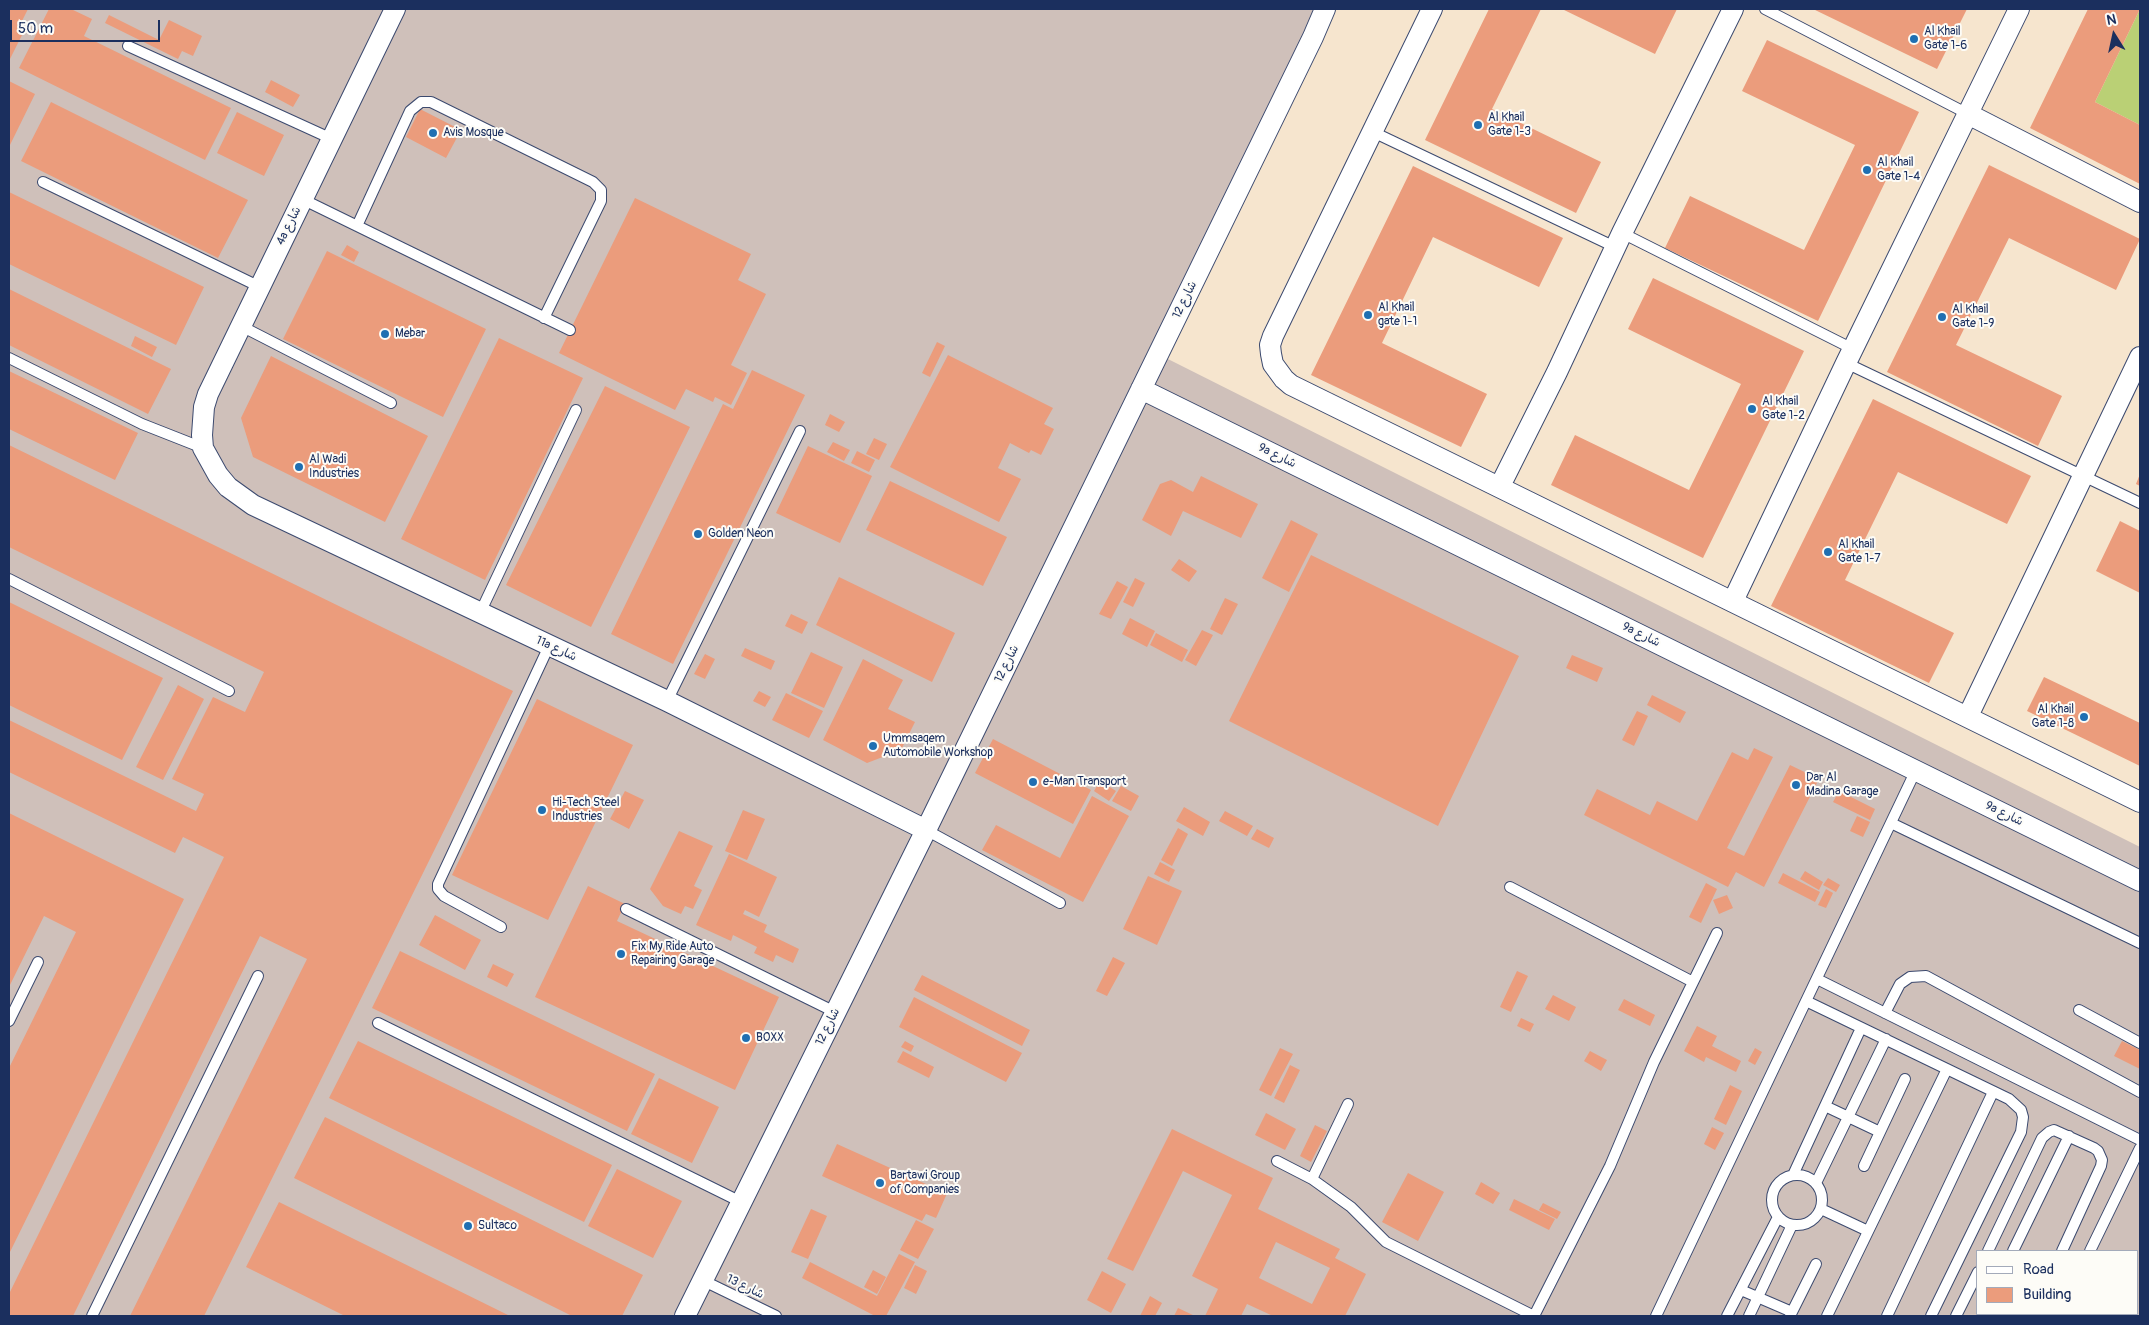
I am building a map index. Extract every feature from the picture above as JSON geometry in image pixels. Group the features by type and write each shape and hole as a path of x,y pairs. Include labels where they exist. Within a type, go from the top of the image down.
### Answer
{"street":[{"name":"4a شارع","path":"204,448 202,422 208,394 395,9"},
{"name":"شارع 12","path":"684,1316 926,830 1325,9"},
{"path":"1432,9 1273,336 1270,345 1273,364 1284,379 1291,385 2140,802"},
{"path":"1500,486 1733,9"},
{"path":"1733,601 1849,356 2019,9"},
{"path":"1968,114 2140,202"},
{"path":"1968,716 2140,357"},
{"name":"9a شارع","path":"1141,389 2140,881"},
{"name":"11a شارع","path":"204,448 210,462 223,481 240,497 253,505 667,701 926,830"}],"lane":[{"path":"1765,9 1968,114"},
{"path":"128,46 332,139"},
{"path":"357,226 410,111 421,102 431,102 593,182 601,190 601,201 544,318"},
{"path":"1373,132 1619,240 2083,476 2140,503"},
{"path":"43,182 260,287"},
{"path":"302,200 570,330"},
{"path":"241,326 391,403"},
{"path":"9,358 142,424 204,448"},
{"path":"480,613 576,410"},
{"path":"667,701 800,431"},
{"path":"9,579 229,691"},
{"path":"501,927 444,896 438,889 438,884 550,646"},
{"path":"1656,1316 1916,770"},
{"path":"1891,823 2140,943"},
{"path":"926,830 1060,903"},
{"path":"1510,886 1693,982"},
{"path":"626,909 836,1012"},
{"path":"1278,1161 1312,1179 1358,1213 1386,1242 1534,1316 1610,1166 1654,1062 1717,933"},
{"path":"9,1021 38,962"},
{"path":"92,1316 258,976"},
{"path":"1885,1013 1900,984 1910,977 1926,976 2140,1092"},
{"path":"1816,979 2140,1140"},
{"path":"1806,1002 1886,1039 2016,1104 2023,1117 2023,1125 1931,1316"},
{"path":"2078,1010 2140,1043"},
{"path":"378,1023 741,1202"},
{"path":"1793,1175 1861,1028"},
{"path":"1816,1183 1886,1039"},
{"path":"1827,1316 1946,1069"},
{"path":"1864,1166 1905,1079"},
{"path":"1887,1316 1993,1092"},
{"path":"1312,1179 1348,1104"},
{"path":"1825,1106 1880,1132"},
{"path":"1988,1250 2042,1138 2054,1130 2094,1148 2098,1151 2102,1160 2062,1250"},
{"path":"2013,1250 2069,1136"},
{"path":"2090,1250 2140,1148"},
{"path":"1793,1175 1802,1175 1816,1183 1821,1191 1821,1209 1810,1222 1792,1225 1778,1217 1772,1200 1773,1192 1785,1178 1793,1175"},
{"path":"1821,1209 1868,1231"},
{"path":"1728,1316 1778,1217"},
{"path":"1750,1316 1792,1225"},
{"path":"1741,1290 1791,1314 1816,1264"},
{"path":"1956,1316 1976,1276"},
{"name":"شارع 13","path":"702,1280 776,1316"}],"shaded area":[{"path":"9,9 1326,9 1150,350 2140,847 2140,1316 9,1316"}],"green space":[{"path":"2140,9 2140,125 2095,102"}],"building":[{"path":"9,9 28,9 20,25 26,27 9,61"},
{"path":"49,9 71,9 92,19 84,36 231,108 205,160 19,68"},
{"name":"Al Khail Gate 1-3","path":"1489,9 1541,9 1492,109 1601,162 1576,213 1425,140"},
{"path":"1562,9 1677,9 1655,54"},
{"name":"Al Khail Gate 1-6","path":"1813,9 1967,9 1937,69"},
{"path":"2088,9 2140,9 2095,102 2140,125 2140,184 2030,128"},
{"path":"109,15 159,40 169,20 202,36 193,56 182,51 178,59 105,23"},
{"name":"Al Khail Gate 1-4","path":"1767,40 1919,112 1818,321 1665,248 1690,196 1804,250 1855,145 1742,91"},
{"path":"271,80 300,95 293,107 265,92"},
{"path":"9,81 35,94 9,147"},
{"path":"51,102 248,200 218,258 21,161"},
{"name":"Avis Mosque","path":"420,109 461,130 446,158 406,137"},
{"path":"237,112 284,135 264,176 217,153"},
{"name":"Al Khail Gate 1-9","path":"1989,165 2140,239 2116,290 2009,238 1956,345 2062,396 2038,446 1887,372"},
{"name":"Al Khail gate 1-1","path":"1413,166 1563,238 1539,287 1433,237 1382,343 1487,394 1461,447 1311,375"},
{"path":"9,192 204,287 176,345 9,264"},
{"path":"635,198 751,254 738,280 766,294 731,365 747,373 731,405 715,397 713,402 686,389 675,410 559,353"},
{"path":"347,245 359,252 354,262 341,255"},
{"name":"Mebar","path":"327,251 486,329 443,417 283,339"},
{"name":"Al Khail Gate 1-2","path":"1653,278 1804,351 1703,558 1551,485 1575,435 1689,490 1741,384 1628,329"},
{"path":"9,289 171,369 148,414 9,345"},
{"path":"135,336 157,347 152,357 131,346"},
{"path":"499,338 583,378 485,580 401,539"},
{"path":"937,342 945,346 930,377 922,373"},
{"path":"948,355 1053,408 1044,424 1054,429 1041,455 1031,450 1029,453 1010,443 998,468 1021,479 999,522 890,467"},
{"path":"271,356 428,436 385,522 253,457 241,418"},
{"name":"Golden Neon","path":"752,370 805,395 673,664 611,634 723,404 733,409"},
{"path":"9,371 138,433 115,480 9,429"},
{"path":"605,386 690,427 591,627 506,585"},
{"name":"Al Khail Gate 1-7","path":"1873,399 2031,476 2007,524 1898,472 1845,580 1954,633 1929,683 1771,606"},
{"path":"830,414 845,422 839,432 825,425"},
{"path":"874,438 887,444 879,460 866,454"},
{"path":"833,442 850,450 844,461 827,452"},
{"path":"9,445 513,691 204,1316 130,1316 307,959 260,936 73,1316 9,1316 9,1294 224,857 183,837 175,853 9,772 9,720 196,811 204,794 172,779 213,697 245,712 264,672 9,547"},
{"path":"808,446 872,476 840,543 776,513"},
{"path":"857,451 875,460 869,472 851,463"},
{"path":"2140,474 2140,486 2136,484"},
{"path":"1201,476 1258,504 1241,538 1183,511 1171,536 1142,520 1160,484 1171,480 1193,492"},
{"path":"890,481 1007,537 983,586 866,530"},
{"path":"1291,520 1318,534 1289,592 1262,578"},
{"path":"2120,521 2140,531 2140,593 2096,571"},
{"path":"1311,555 1519,656 1438,826 1229,721"},
{"path":"1179,559 1197,571 1189,582 1171,570"},
{"path":"839,577 955,633 932,682 816,625"},
{"path":"1135,578 1145,583 1133,607 1123,602"},
{"path":"1117,581 1128,587 1111,619 1099,614"},
{"path":"1225,598 1238,604 1222,635 1210,629"},
{"path":"9,602 163,678 122,760 9,705"},
{"path":"791,614 808,622 802,634 785,626"},
{"path":"1130,618 1155,631 1147,647 1122,634"},
{"path":"1202,630 1213,635 1196,666 1185,660"},
{"path":"1156,633 1188,650 1182,662 1150,645"},
{"path":"745,648 775,661 771,670 741,656"},
{"path":"811,652 843,667 824,708 791,693"},
{"path":"705,654 715,659 705,679 694,674"},
{"path":"1572,655 1603,668 1597,682 1566,668"},
{"path":"863,659 903,680 888,709 915,722 901,750 867,763 823,740"},
{"name":"Al Khail Gate 1-8","path":"2044,677 2140,723 2140,766 2027,711"},
{"path":"178,685 204,699 163,780 136,767"},
{"path":"759,691 771,697 765,707 753,701"},
{"path":"786,693 823,711 809,738 772,720"},
{"path":"1652,695 1686,712 1680,723 1647,705"},
{"name":"Hi-Tech Steel Industries","path":"537,699 633,745 548,920 452,875"},
{"path":"1637,711 1648,716 1634,746 1622,740"},
{"name":"e-Man Transport","path":"993,739 1091,790 1073,824 975,773"},
{"path":"1754,748 1773,757 1727,848 1744,856 1790,765 1819,779 1764,887 1736,872 1728,887 1584,815 1597,789 1650,815 1657,801 1697,821 1732,752 1748,760"},
{"path":"1100,781 1116,791 1109,801 1094,791"},
{"path":"1121,786 1139,796 1131,811 1112,801"},
{"path":"625,791 644,800 629,829 610,819"},
{"path":"1839,791 1875,809 1870,820 1833,802"},
{"path":"1092,796 1129,816 1083,902 982,850 996,825 1060,858"},
{"path":"1184,807 1210,822 1203,836 1176,821"},
{"path":"743,810 765,819 747,860 725,851"},
{"path":"1225,811 1253,826 1247,836 1219,821"},
{"path":"9,813 184,899 9,1254 9,1068 76,932 44,916 9,987"},
{"path":"1857,816 1870,822 1863,837 1850,831"},
{"path":"1178,828 1188,834 1172,866 1161,860"},
{"path":"1257,829 1274,838 1269,848 1251,839"},
{"path":"679,831 713,846 694,886 702,890 693,909 685,906 681,914 663,906 650,889"},
{"path":"729,854 777,877 759,917 745,910 743,914 767,925 764,932 799,949 793,963 776,955 773,962 754,953 757,947 733,935 731,941 696,925"},
{"path":"1160,862 1175,870 1169,882 1154,874"},
{"path":"1805,871 1823,882 1819,890 1800,879"},
{"path":"1783,873 1820,892 1815,902 1778,883"},
{"path":"1148,876 1182,891 1157,945 1123,929"},
{"path":"1828,878 1840,885 1836,892 1823,885"},
{"path":"1706,883 1717,889 1701,923 1689,917"},
{"name":"Fix My Ride Auto Repairing Garage","path":"588,886 625,904 617,921 779,997 735,1090 535,997"},
{"path":"1826,889 1833,893 1826,908 1818,905"},
{"path":"1727,895 1733,908 1719,914 1713,900"},
{"path":"435,915 481,940 465,970 419,945"},
{"path":"400,951 655,1074 627,1131 372,1008"},
{"path":"1113,957 1125,963 1107,996 1096,991"},
{"path":"493,964 514,974 507,987 487,977"},
{"path":"1517,971 1528,976 1511,1012 1500,1007"},
{"path":"922,975 1030,1030 1022,1046 914,990"},
{"path":"1553,995 1576,1007 1569,1021 1545,1009"},
{"path":"914,997 1022,1053 1006,1082 899,1027"},
{"path":"1624,999 1655,1015 1650,1026 1618,1010"},
{"path":"1521,1018 1534,1024 1530,1032 1517,1026"},
{"path":"1697,1026 1717,1036 1712,1046 1741,1061 1736,1072 1706,1057 1704,1062 1684,1051"},
{"path":"358,1041 612,1165 584,1222 329,1098"},
{"path":"905,1041 914,1046 911,1052 901,1047"},
{"path":"2122,1041 2140,1050 2140,1069 2114,1056"},
{"path":"1280,1048 1293,1054 1271,1096 1259,1090"},
{"path":"1755,1048 1762,1052 1755,1065 1748,1061"},
{"path":"903,1051 934,1067 929,1078 897,1062"},
{"path":"1590,1051 1607,1060 1601,1071 1584,1061"},
{"path":"1290,1065 1300,1070 1284,1103 1274,1098"},
{"path":"659,1078 719,1107 692,1163 631,1134"},
{"path":"1730,1085 1742,1091 1726,1125 1714,1119"},
{"path":"1266,1113 1296,1129 1285,1150 1255,1135"},
{"name":"Sultaco","path":"325,1117 643,1275 622,1316 572,1316 294,1178"},
{"path":"1315,1125 1327,1131 1311,1162 1300,1156"},
{"path":"1712,1127 1724,1133 1715,1150 1704,1144"},
{"path":"1172,1129 1273,1178 1258,1209 1340,1249 1335,1258 1366,1274 1345,1316 1273,1316 1247,1304 1241,1316 1205,1316 1218,1289 1192,1276 1232,1195 1183,1171 1133,1271 1107,1259","holes":["1276,1242 1330,1268 1312,1304 1259,1278"]},
{"name":"Bartawi Group of Companies","path":"837,1144 937,1189 939,1185 949,1189 936,1218 926,1214 922,1221 822,1176"},
{"path":"617,1169 682,1201 653,1258 588,1226"},
{"path":"1408,1173 1444,1192 1418,1241 1382,1222"},
{"path":"1481,1182 1500,1193 1493,1204 1475,1194"},
{"path":"1514,1199 1555,1219 1549,1230 1509,1210"},
{"path":"279,1202 510,1316 345,1316 246,1267"},
{"path":"1543,1203 1561,1212 1557,1219 1539,1210"},
{"path":"811,1209 827,1216 808,1259 791,1252"},
{"path":"916,1220 934,1229 918,1259 900,1250"},
{"path":"899,1254 915,1262 886,1316 875,1316 802,1278 810,1262 877,1296"},
{"path":"915,1265 927,1271 916,1294 904,1288"},
{"path":"873,1270 886,1277 877,1294 864,1287"},
{"path":"1102,1271 1126,1284 1111,1313 1087,1300"},
{"path":"1150,1296 1162,1303 1155,1316 1140,1316"},
{"path":"1178,1308 1195,1316 1174,1316"}],"place":[{"name":"Al Khail Gate 1-6","path":"1914,39"},
{"name":"Al Khail Gate 1-3","path":"1478,125"},
{"name":"Avis Mosque","path":"433,133"},
{"name":"Al Khail Gate 1-4","path":"1867,170"},
{"name":"Al Khail gate 1-1","path":"1368,315"},
{"name":"Al Khail Gate 1-9","path":"1942,317"},
{"name":"Mebar","path":"385,334"},
{"name":"Al Khail Gate 1-2","path":"1752,409"},
{"name":"Al Wadi Industries","path":"299,467"},
{"name":"Golden Neon","path":"698,534"},
{"name":"Al Khail Gate 1-7","path":"1828,552"},
{"name":"Al Khail Gate 1-8","path":"2084,717"},
{"name":"Ummsaqem Automobile Workshop","path":"873,746"},
{"name":"e-Man Transport","path":"1033,782"},
{"name":"Dar Al Madina Garage","path":"1796,785"},
{"name":"Hi-Tech Steel Industries","path":"542,810"},
{"name":"Fix My Ride Auto Repairing Garage","path":"621,954"},
{"name":"BOXX","path":"746,1038"},
{"name":"Bartawi Group of Companies","path":"880,1183"},
{"name":"Sultaco","path":"468,1226"}]}
